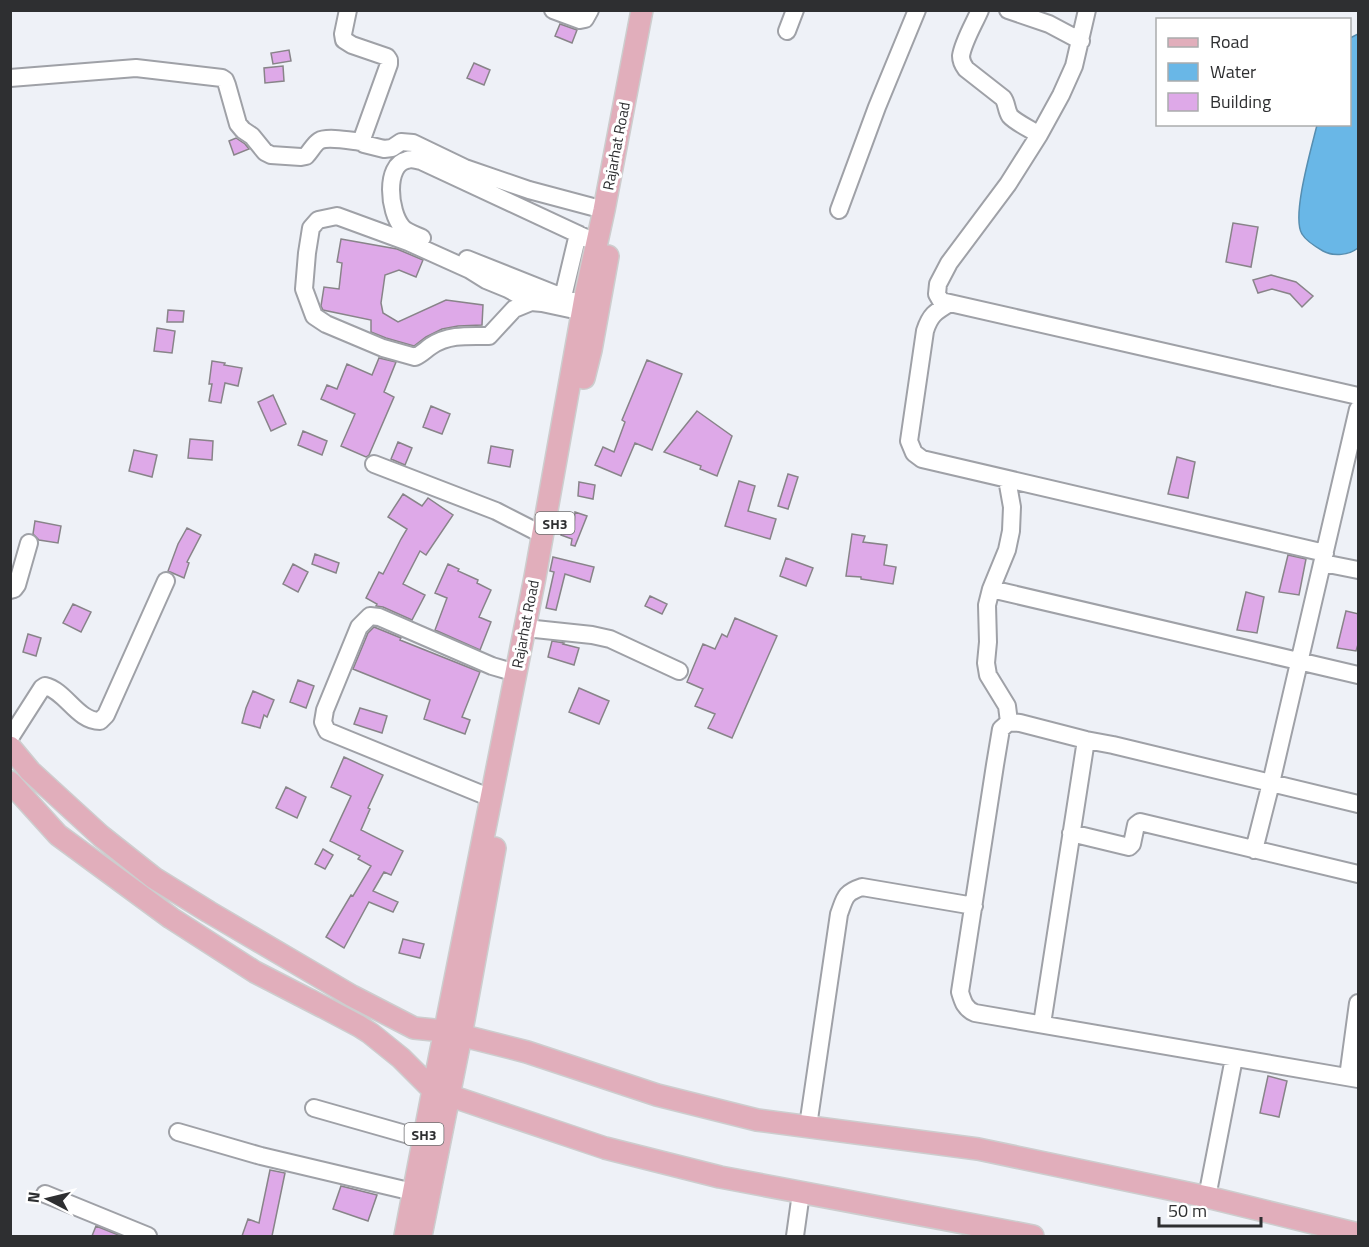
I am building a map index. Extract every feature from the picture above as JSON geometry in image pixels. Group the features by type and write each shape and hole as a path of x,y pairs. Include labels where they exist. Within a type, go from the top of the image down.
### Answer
{"main road":[{"name":"Rajarhat Road","path":"421,1236 441,1093 580,398 588,311 587,238 604,210 642,10"},
{"name":"Rajarhat Road","path":"453,1034 491,798 543,534 588,311 656,10"},
{"path":"10,747 30,771 101,836 154,878 352,996 414,1028 453,1034 527,1052 657,1095 757,1120 978,1149 1206,1197 1359,1234"},
{"path":"10,782 58,835 171,918 255,972 386,1035 441,1093 605,1148 720,1177 1033,1236"},
{"name":"Rajarhat Road","path":"405,1236 423,1139 441,1093"}],"street":[{"path":"348,10 344,40 387,57 389,60 362,142"},
{"path":"553,10 580,20 585,19 590,10"},
{"path":"787,31 795,10"},
{"path":"839,210 877,106 917,10"},
{"path":"980,10 964,48 962,64 1006,101 1011,118 1039,135"},
{"path":"1008,10 1049,24 1081,41"},
{"path":"1087,10 1074,66 1065,85 1039,135 1008,184 949,263 938,284 937,294 941,301 1359,396"},
{"path":"10,78 136,68 222,78 225,80 238,124 265,152 271,155 306,156 321,139 362,142 384,149 392,148 401,142 413,143 465,168 529,190 604,210"},
{"path":"563,297 587,238 421,161 404,160 396,168 391,185 391,203 402,228 447,251 563,297 588,311"},
{"path":"531,302 514,309 489,336 457,335 430,346 415,357 383,348 326,324 314,316 304,289 311,228 318,220 337,216 408,242 470,270 531,302 588,311"},
{"path":"950,303 929,318 925,331 909,441 914,453 922,459 1324,558 1359,570"},
{"path":"1254,850 1359,409"},
{"path":"374,464 496,511 543,534"},
{"path":"1007,479 1012,507 1011,531 1007,550 987,605 986,663 988,675 1007,706 1009,722"},
{"path":"10,590 17,585 29,543"},
{"path":"10,738 45,686 53,689 93,721 100,721 106,716 166,581"},
{"path":"991,589 1359,675"},
{"path":"491,798 327,731 323,722 325,710 359,627 370,616 379,617 492,666 516,673"},
{"path":"535,629 610,639 679,671"},
{"path":"1359,804 1009,722 1001,729 960,992 964,1005 975,1013 1353,1078 1359,1002"},
{"path":"1042,1024 1086,740"},
{"path":"1071,833 1129,847 1132,844 1136,825 1140,822 1359,874"},
{"path":"808,1126 839,915 850,891 862,887 974,906"},
{"path":"1206,1197 1234,1058"},
{"path":"314,1108 423,1139"},
{"path":"178,1132 261,1156 413,1192"},
{"path":"795,1236 801,1193"},
{"path":"45,1194 148,1236"}],"water":[{"path":"1358,34 1358,248 1346,254 1337,255 1323,251 1306,239 1299,225 1299,213 1307,164 1317,126 1351,126 1351,38"}],"building":[{"path":"560,24 577,30 572,43 555,36"},
{"path":"289,50 291,61 273,64 271,53"},
{"path":"474,63 490,70 484,85 467,78"},
{"path":"283,66 284,81 265,83 264,68"},
{"path":"236,138 249,149 234,155 229,141"},
{"path":"1233,223 1258,227 1251,267 1226,262"},
{"path":"341,239 397,249 423,260 416,277 399,270 385,275 381,303 383,313 398,322 446,300 483,305 482,325 442,329 414,346 371,332 371,320 323,310 321,306 324,287 339,289 342,263 337,262"},
{"path":"1271,275 1296,282 1313,296 1302,307 1290,294 1272,289 1258,293 1253,280"},
{"path":"168,310 184,311 183,322 167,322"},
{"path":"157,328 175,331 172,353 154,351"},
{"path":"379,358 396,362 384,392 394,397 369,455 366,457 341,446 355,414 321,399 327,385 337,389 347,364 372,375"},
{"path":"647,360 682,374 652,450 635,443 621,476 595,465 603,447 614,452 625,422 622,420"},
{"path":"212,361 242,368 238,386 225,383 221,403 209,401"},
{"path":"273,395 286,424 271,431 258,402"},
{"path":"431,406 450,414 442,434 423,427"},
{"path":"697,411 732,436 717,476 700,469 701,466 664,452"},
{"path":"303,431 327,441 322,455 298,445"},
{"path":"190,439 213,441 212,460 188,458"},
{"path":"398,442 412,448 405,465 391,459"},
{"path":"491,446 513,450 510,467 488,463"},
{"path":"134,450 157,455 152,477 129,471"},
{"path":"1177,457 1195,462 1188,498 1168,494"},
{"path":"788,474 798,477 788,509 778,506"},
{"path":"739,481 755,486 748,511 776,519 770,539 725,526"},
{"path":"579,482 595,485 593,499 578,496"},
{"path":"403,494 422,506 428,498 453,515 426,555 420,551 403,584 425,595 412,620 376,606 377,604 366,598 379,572 383,574 407,529 388,517"},
{"path":"575,512 587,516 575,546 571,545 572,539 561,535 566,521 574,525"},
{"path":"35,521 61,526 58,543 39,540 33,534"},
{"path":"187,528 201,535 187,562 189,563 184,578 168,571"},
{"path":"852,534 865,536 863,542 887,545 884,565 896,567 893,584 846,576"},
{"path":"315,554 339,563 336,573 312,564"},
{"path":"1288,555 1306,559 1299,595 1279,592"},
{"path":"553,557 594,567 590,582 565,574 556,610 546,608 554,572 550,571"},
{"path":"786,558 813,568 806,586 780,576"},
{"path":"293,564 308,572 298,592 283,584"},
{"path":"448,564 478,580 477,583 491,590 479,617 491,622 480,650 435,630 447,598 435,593"},
{"path":"1246,592 1264,597 1257,633 1237,630"},
{"path":"650,596 667,604 662,614 645,606"},
{"path":"73,604 91,612 81,632 63,623"},
{"path":"1346,611 1359,614 1359,641 1356,651 1337,648"},
{"path":"735,618 777,636 732,738 708,728 715,714 695,706 703,689 687,682 703,644 715,649 722,634 727,637"},
{"path":"374,627 401,638 400,640 480,672 462,717 470,720 465,734 424,719 430,700 353,669 368,633"},
{"path":"28,634 41,638 36,656 23,652"},
{"path":"552,641 579,648 574,665 548,657"},
{"path":"298,680 314,686 306,708 290,702"},
{"path":"579,688 609,701 599,724 569,712"},
{"path":"253,691 274,700 267,717 264,715 260,728 242,723"},
{"path":"360,708 387,716 382,733 354,724"},
{"path":"344,757 383,775 361,830 403,851 391,875 384,872 373,891 398,902 393,912 369,902 344,948 326,937 371,866 358,859 360,856 330,841 351,796 331,787"},
{"path":"286,787 306,797 297,818 276,808"},
{"path":"323,849 333,855 325,869 315,864"},
{"path":"403,939 424,944 420,958 399,953"},
{"path":"1268,1076 1287,1081 1279,1117 1260,1113"},
{"path":"270,1170 285,1173 272,1236 242,1236 248,1219 259,1223"},
{"path":"341,1186 377,1195 368,1221 333,1209"},
{"path":"96,1226 121,1236 92,1236"}]}
